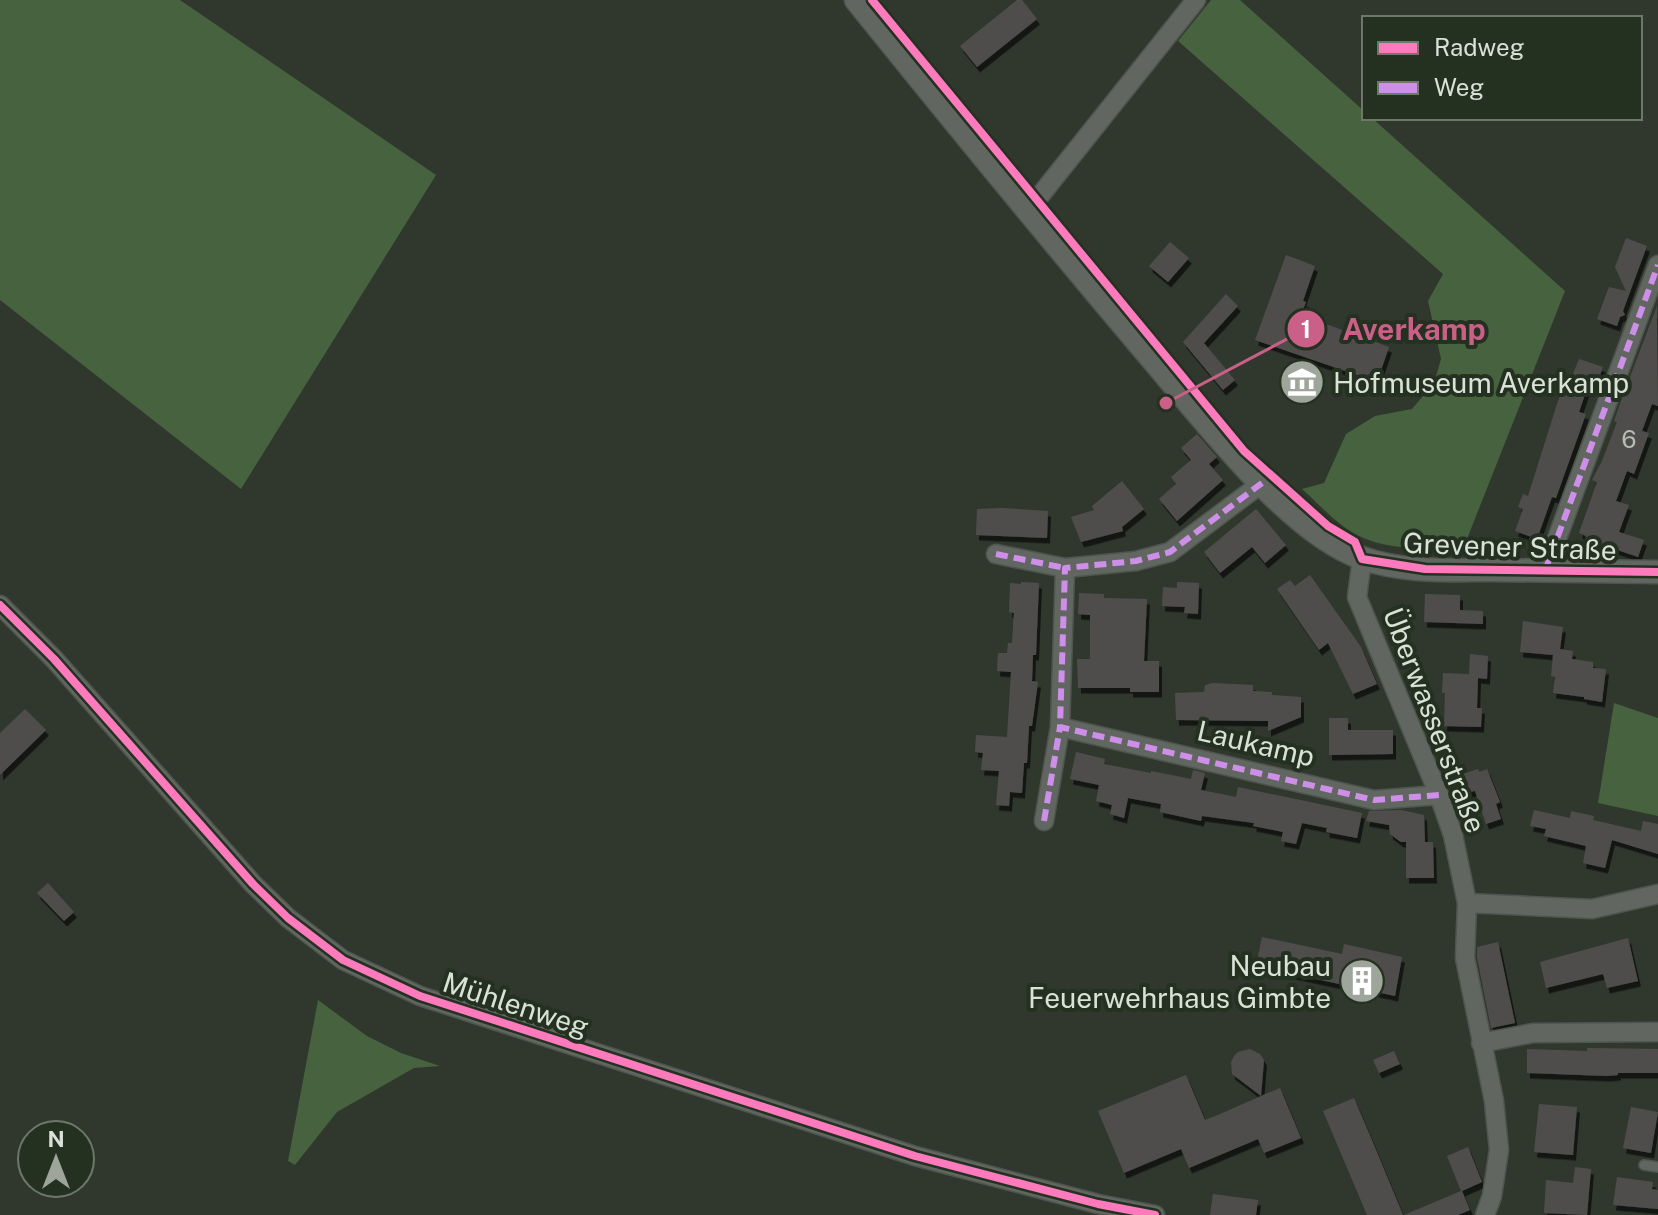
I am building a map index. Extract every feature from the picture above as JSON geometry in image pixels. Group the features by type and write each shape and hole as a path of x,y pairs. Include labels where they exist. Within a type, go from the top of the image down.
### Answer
{"street":[{"name":"Grevener Straße","path":"856,0 1027,212 1262,483 1299,520 1327,542 1362,559 1425,569 1658,572"},
{"path":"1027,212 1196,0"},
{"path":"1545,571 1658,265"},
{"path":"996,554 1065,568 1136,561 1170,552 1262,483"},
{"name":"Überwasserstraße","path":"1362,559 1357,597 1439,795 1453,835 1467,903 1465,958 1494,1101 1499,1150 1492,1196 1485,1215"},
{"path":"1044,821 1060,727 1065,568"},
{"name":"Mühlenweg","path":"0,605 54,659 253,884 288,918 343,960 372,976 420,996 915,1156 1098,1204 1155,1215"},
{"name":"Laukamp","path":"1060,727 1374,800 1439,795"},
{"path":"1467,903 1592,909 1658,894"},
{"path":"1481,1043 1533,1033 1658,1032"}],"lane":[{"path":"1644,1165 1658,1167"}],"green space":[{"path":"0,0 180,0 436,175 241,489 0,300"},
{"path":"1211,0 1240,0 1362,109 1362,120 1374,120 1565,291 1463,549 1410,548 1371,541 1343,526 1302,489 1324,483 1346,434 1375,416 1412,409 1434,383 1441,359 1428,301 1443,274 1178,41"},
{"path":"1614,703 1658,718 1658,816 1598,803"},
{"path":"318,1000 367,1036 401,1053 440,1066 414,1068 337,1112 295,1165 288,1161"}],"building":[{"path":"1017,0 1022,0 1037,19 977,67 960,46"},
{"path":"1626,238 1647,246 1623,311 1625,315 1620,317 1617,326 1597,319 1609,287 1626,291 1615,267"},
{"path":"1170,242 1189,258 1168,282 1149,266"},
{"path":"1286,255 1315,266 1301,315 1389,347 1377,382 1255,340"},
{"path":"1226,294 1238,306 1204,343 1235,380 1223,390 1183,342"},
{"path":"1657,306 1658,406 1652,404 1642,431 1649,433 1634,474 1627,471 1616,501 1629,505 1619,532 1644,540 1638,557 1585,539 1586,536 1579,533 1597,482 1592,480 1617,422 1614,421"},
{"path":"1579,359 1603,367 1595,389 1588,386 1579,412 1586,414 1556,498 1552,497 1537,539 1515,531 1523,509 1518,507 1523,494 1528,496 1567,377 1571,379"},
{"path":"1197,434 1217,457 1209,464 1223,480 1177,521 1159,499 1176,484 1171,477 1191,460 1181,448"},
{"path":"1122,481 1144,509 1122,527 1123,531 1081,542 1071,517 1094,510 1092,506"},
{"path":"977,509 1048,511 1047,538 976,535"},
{"path":"1256,509 1286,545 1265,563 1252,547 1220,573 1204,552"},
{"path":"1310,575 1361,647 1377,684 1353,694 1328,643 1319,650 1277,589 1290,580 1295,586"},
{"path":"1177,582 1199,583 1198,614 1184,613 1185,607 1162,606 1163,587 1177,588"},
{"path":"1010,583 1039,583 1032,681 1038,682 1032,726 1029,726 1022,793 1010,792 1009,806 996,805 999,771 981,770 983,753 975,752 976,735 1007,737 1011,672 997,671 998,653 1007,653 1008,643 1012,643 1014,613 1009,612"},
{"path":"1079,593 1104,594 1104,598 1147,599 1144,661 1159,661 1159,692 1130,692 1130,688 1078,688 1077,659 1090,659 1090,615 1078,614"},
{"path":"1425,594 1460,595 1460,610 1483,611 1483,624 1424,622"},
{"path":"1523,621 1563,627 1560,649 1573,651 1572,659 1593,662 1593,668 1606,669 1602,702 1553,693 1553,655 1520,652"},
{"path":"1470,654 1488,656 1487,679 1478,678 1477,708 1482,708 1481,727 1444,726 1443,673 1469,674"},
{"path":"1205,685 1253,685 1253,691 1301,697 1301,717 1268,731 1268,721 1176,720 1175,693 1204,692"},
{"path":"25,709 46,730 0,775 0,733"},
{"path":"1329,718 1348,718 1348,730 1393,730 1393,754 1329,755"},
{"path":"1076,752 1105,759 1104,764 1151,773 1191,779 1193,770 1205,773 1201,790 1236,797 1238,787 1362,813 1357,838 1302,823 1296,844 1281,841 1283,832 1253,826 1254,823 1202,816 1201,821 1160,812 1161,804 1128,798 1124,818 1110,814 1112,805 1096,801 1099,785 1070,779"},
{"path":"1478,769 1479,772 1487,769 1500,802 1496,804 1501,819 1486,824 1475,791 1469,792 1463,774"},
{"path":"1401,810 1424,815 1425,842 1433,842 1434,878 1406,878 1406,842 1390,834 1389,825 1366,821 1369,811"},
{"path":"1534,810 1570,818 1571,811 1594,816 1593,820 1641,831 1643,821 1658,824 1658,854 1612,840 1605,868 1583,863 1586,846 1544,836 1546,829 1530,826"},
{"path":"48,883 74,912 64,921 37,893"},
{"name":"Neubau Feuerwehrhaus Gimbte","path":"1262,937 1342,954 1344,944 1402,957 1395,996 1256,966"},
{"path":"1628,938 1638,981 1607,988 1603,974 1546,988 1540,962"},
{"path":"1498,942 1515,1023 1491,1028 1477,947"},
{"path":"1587,1048 1658,1049 1658,1073 1607,1076 1527,1073 1527,1049 1587,1051"},
{"path":"1250,1049 1264,1060 1261,1096 1232,1074 1234,1056"},
{"path":"1394,1051 1400,1064 1379,1073 1373,1060"},
{"path":"1186,1075 1205,1120 1280,1088 1301,1138 1264,1153 1258,1139 1189,1168 1181,1149 1124,1173 1098,1111"},
{"path":"1354,1098 1403,1215 1367,1215 1323,1111"},
{"path":"1539,1104 1577,1107 1573,1155 1534,1152"},
{"path":"1631,1107 1658,1112 1651,1153 1623,1148"},
{"path":"1468,1147 1482,1182 1462,1191 1470,1210 1458,1215 1404,1215 1461,1191 1447,1156"},
{"path":"1575,1167 1591,1169 1587,1215 1544,1213 1546,1180 1573,1183"},
{"path":"1617,1177 1653,1182 1652,1189 1658,1190 1658,1209 1613,1205"},
{"path":"1213,1194 1258,1200 1256,1215 1210,1215"}],"marked path":[{"path":"1545,571 1658,265"},
{"path":"1262,483 1170,552 1136,561 1065,568 1060,727 1374,800 1439,795"},
{"path":"996,554 1065,568"},
{"path":"1044,821 1060,727"}],"cycle path":[{"path":"872,0 1244,451 1328,526 1355,542 1362,559 1425,569 1658,572"},
{"path":"0,605 54,659 253,884 288,918 343,960 420,996 915,1156 1098,1204 1155,1215"}],"place":[{"name":"Hofmuseum Averkamp","path":"1302,382"},
{"name":"Averkamp","path":"1166,403"},
{"name":"Neubau Feuerwehrhaus Gimbte","path":"1362,981"}]}
